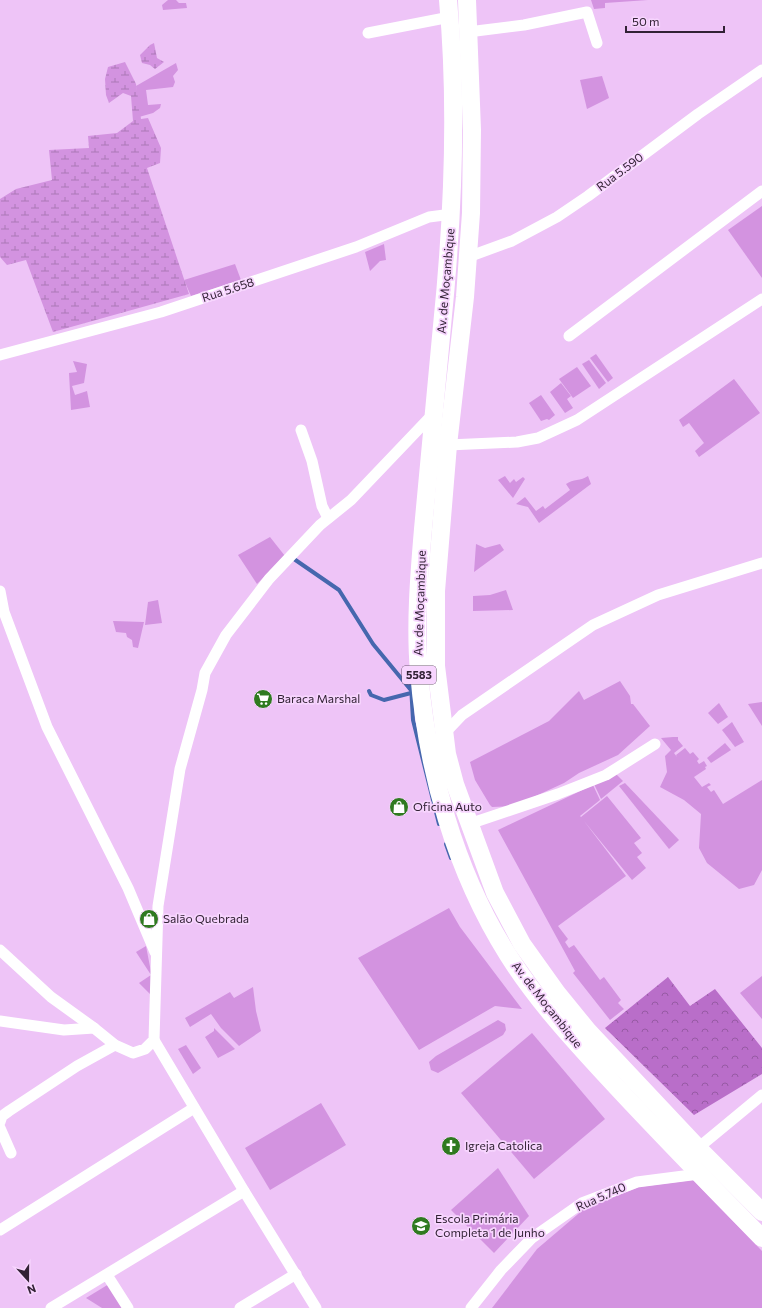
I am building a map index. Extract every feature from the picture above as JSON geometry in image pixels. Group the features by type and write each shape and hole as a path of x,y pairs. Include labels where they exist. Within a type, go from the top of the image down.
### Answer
{"highway":[{"name":"Av. de Moçambique","path":"467,0 472,138 471,213 457,379 448,445 436,591 436,666 443,735 453,776 495,893 527,950 557,994 588,1031 698,1148 762,1212"},
{"name":"Av. de Moçambique","path":"449,9 454,130 452,214 418,591 418,670 426,731 437,791 461,858 480,904 507,954 539,999 574,1042 762,1238"}],"street":[{"path":"368,33 449,9"},
{"path":"468,32 524,25 588,12 597,43"},
{"name":"Rua 5.590","path":"468,257 512,241 556,217 588,196 698,114 762,70"},
{"path":"569,336 762,191"},
{"name":"Rua 5.658","path":"0,355 160,312 356,248 429,217 452,214"},
{"path":"448,445 517,442 545,435 577,420 762,299"},
{"path":"316,1308 154,1040 158,906 180,769 202,690 204,673 226,635 269,579 328,518 351,500 434,413"},
{"path":"301,430 312,461 322,506 328,518"},
{"path":"443,735 462,716 593,625 658,595 762,563"},
{"path":"0,591 4,612 47,727 128,888 156,954"},
{"path":"469,824 558,794 606,775 655,744"},
{"path":"0,950 51,996 115,1045 134,1053 145,1049 154,1040"},
{"path":"0,1021 64,1030 94,1028"},
{"path":"0,1122 2,1116 9,1111 77,1066 115,1045"},
{"path":"698,1148 762,1095"},
{"path":"0,1230 194,1108"},
{"path":"0,1128 11,1153"},
{"name":"Rua 5.740","path":"471,1308 501,1270 532,1238 582,1203 637,1182 699,1174"},
{"path":"51,1308 244,1191"},
{"path":"240,1308 296,1274"},
{"path":"107,1275 128,1308"}],"green space":[{"path":"168,0 176,0 179,3 186,3 187,8 163,10 162,5"},
{"path":"591,0 648,0 605,3 605,8 594,9"},
{"path":"154,43 157,58 164,62 155,69 150,65 142,63 140,55"},
{"path":"125,62 136,84 141,119 148,118 161,148 160,163 147,168 189,294 53,332 26,260 7,265 0,257 0,199 16,189 52,180 49,150 89,148 88,136 117,133 133,121 131,96 123,93 109,103 106,95 105,79 108,67"},
{"path":"176,63 178,70 173,76 175,82 173,87 146,90 148,105 161,104 160,108 153,113 139,117 136,86"},
{"path":"602,76 609,98 587,109 580,80"},
{"path":"762,206 762,278 728,230"},
{"path":"384,244 386,260 380,261 370,271 365,252"},
{"path":"235,264 241,280 191,296 184,280"},
{"path":"596,354 613,378 608,382 590,358"},
{"path":"589,360 606,383 599,389 582,364"},
{"path":"73,361 87,364 84,383 72,386 75,395 87,391 90,407 71,410 69,373 77,372"},
{"path":"577,367 591,386 573,398 559,379"},
{"path":"734,379 760,413 699,457 695,451 704,443 689,423 683,427 679,420"},
{"path":"561,383 571,396 567,399 573,408 565,413 550,392"},
{"path":"541,395 555,415 549,420 547,419 541,421 529,403"},
{"path":"505,476 510,483 514,479 516,482 523,477 525,479 513,498 498,480"},
{"path":"588,476 591,484 539,523 528,507 516,504 525,497 536,511 543,506 545,509 570,490 566,484"},
{"path":"270,537 285,556 257,584 238,555"},
{"path":"476,544 485,548 500,544 504,550 474,572"},
{"path":"506,590 513,610 473,611 473,596 490,595"},
{"path":"158,600 162,623 145,625 148,602"},
{"path":"113,621 144,622 138,648 133,647 132,640 127,637 126,633 116,632"},
{"path":"620,681 630,696 631,704 633,704 650,726 618,755 579,773 564,783 514,806 492,807 490,805 475,780 470,762 549,721 579,691 584,700"},
{"path":"762,702 762,726 748,704"},
{"path":"719,703 728,717 718,724 708,713"},
{"path":"732,722 744,742 735,747 722,730"},
{"path":"678,737 678,740 683,746 674,753 677,757 676,755 685,748 690,754 693,752 699,759 697,761 699,764 704,761 707,766 705,767 706,769 694,777 702,787 709,783 711,785 707,787 711,792 714,790 723,804 762,780 762,870 754,885 739,889 707,863 699,848 701,814 684,800 660,787 667,772 665,756 671,750 661,738"},
{"path":"725,743 731,750 711,763 707,758"},
{"path":"616,774 623,781 601,799 594,784"},
{"path":"625,783 679,840 669,849 619,786"},
{"path":"593,785 600,800 580,816 581,817 607,796 641,838 634,843 642,853 637,857 646,868 632,880 584,821 626,876 558,926 568,939 565,942 569,948 574,945 600,980 604,977 621,1000 618,1003 624,1009 610,1020 573,973 575,971 498,830"},
{"path":"449,908 460,927 522,1009 495,1006 419,1050 358,958"},
{"path":"146,946 152,977 150,994 139,983 151,975 136,952"},
{"path":"762,976 762,1019 740,993"},
{"path":"668,977 690,1006 715,989 762,1048 762,1074 694,1115 605,1028"},
{"path":"253,987 256,1011 261,1031 239,1046 221,1028 211,1014 190,1027 185,1018 230,992 234,998"},
{"path":"498,1020 505,1024 506,1030 503,1035 438,1073 431,1070 429,1062 436,1056"},
{"path":"214,1028 235,1049 218,1058 205,1037 214,1031"},
{"path":"532,1033 605,1119 534,1179 461,1093"},
{"path":"186,1045 201,1068 193,1074 178,1049"},
{"path":"321,1103 346,1145 270,1190 245,1148"},
{"path":"498,1168 529,1216 494,1253 451,1210"},
{"path":"693,1180 762,1251 762,1308 492,1308 537,1249 584,1209 639,1187"},
{"path":"109,1284 124,1308 102,1308 86,1298"}],"waterway":[{"path":"294,559 339,590 373,644 410,689"},
{"path":"410,668 413,720 439,824"},
{"path":"369,691 371,695 384,700 411,693"},
{"path":"446,844 451,858"}],"place":[{"name":"Baraca Marshal","path":"263,699"},
{"name":"Oficina Auto","path":"399,807"},
{"name":"Salão Quebrada","path":"149,919"},
{"name":"Igreja Catolica","path":"451,1146"},
{"name":"Escola Primária Completa 1 de Junho","path":"421,1226"}]}
